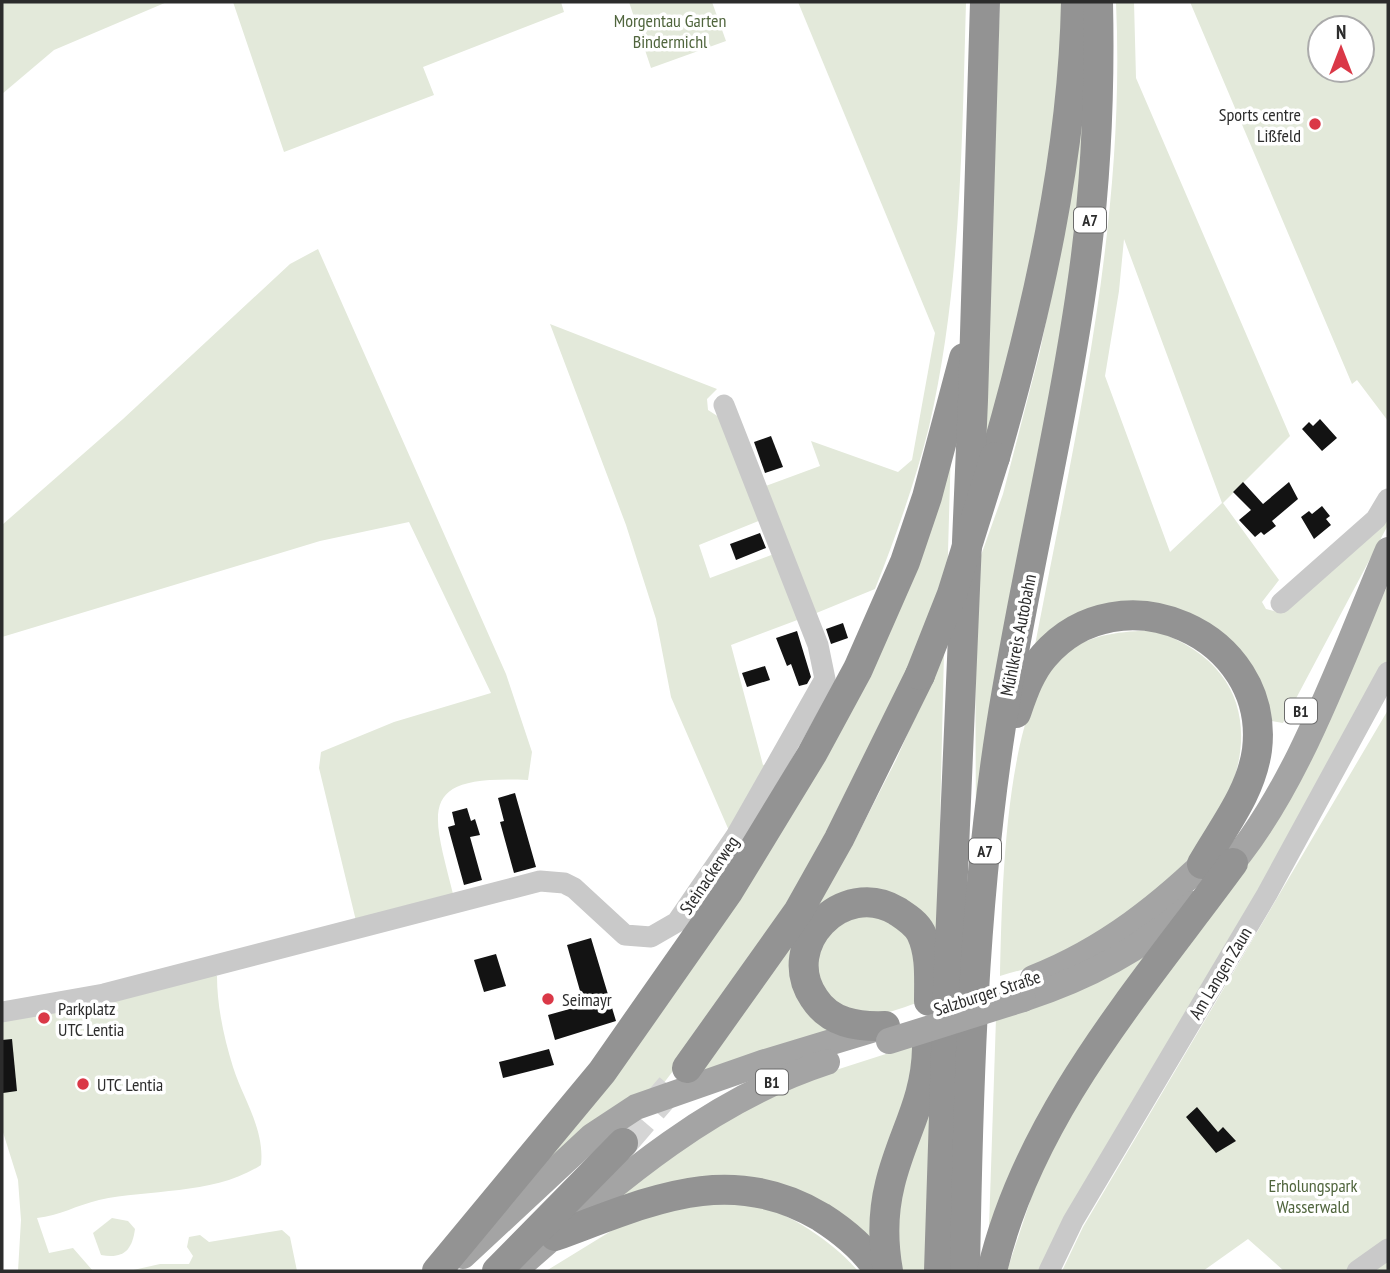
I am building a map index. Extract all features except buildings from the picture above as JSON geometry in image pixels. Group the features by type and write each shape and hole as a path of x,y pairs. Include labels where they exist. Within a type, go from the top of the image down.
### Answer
{"highway":[{"name":"A7","path":"939,1271 947,1003 973,400 973,327 985,2"},
{"path":"687,1068 798,912 845,827 919,675 952,594 995,457 1041,274 1068,104 1076,2"},
{"name":"Mühlkreis Autobahn","path":"965,1271 973,1005 985,853 1002,723 1084,270 1097,133 1098,2"},
{"path":"437,1271 494,1206 610,1061 728,892 812,754 858,669 905,562 928,497 952,397 973,327"},
{"path":"977,1271 988,969 1010,740 1022,695 1035,670 1052,648 1075,631 1107,618 1128,615 1166,620 1183,625 1214,643 1244,680 1252,696 1258,724 1254,766 1239,805 1202,864"},
{"path":"992,1271 1013,1202 1056,1111 1233,863"},
{"path":"888,1271 885,1240 887,1200 925,1083 930,970 920,932 904,915 892,908 867,902 840,908 811,933 803,959 805,980 814,1000 831,1015 853,1026 889,1030"},
{"path":"497,1271 623,1143"},
{"path":"555,1236 667,1195 725,1188 780,1198 808,1210 858,1246 879,1271"}],"main road":[{"name":"Salzburger Straße","path":"446,1271 592,1136 636,1107 762,1063 1096,971 1136,948 1197,900 1233,863 1281,790 1388,550"},
{"name":"Salzburger Straße","path":"1024,990 1104,943 1146,914 1227,839 1251,806 1334,642 1388,550"},
{"name":"Salzburger Straße","path":"514,1271 665,1145 708,1115 889,1030"}],"street":[{"name":"Steinackerweg","path":"2,1012 61,1004 115,991 540,881 564,883 574,888 625,934 651,937 677,922 736,836 825,679 818,645 724,405"},
{"path":"1281,603 1376,519 1388,499"},
{"name":"Am Langen Zaun","path":"1049,1271 1073,1221 1293,849 1388,672"},
{"path":"1357,1271 1388,1249"}],"green space":[{"path":"2,2 167,2 54,50 2,94"},
{"path":"233,2 561,2 564,12 423,67 434,95 284,152"},
{"name":"Morgentau Garten Bindermichl","path":"629,2 712,2 726,41 651,68"},
{"path":"798,2 966,2 961,162 954,269 940,375 929,427 905,509 875,589 814,614 763,487 820,466 811,441 898,472 912,460 935,333"},
{"path":"1000,2 1070,2 1031,286 983,445"},
{"path":"1116,2 1134,2 1136,78 1290,436 1223,503 1279,580 1262,602 1266,609 1278,612 1388,508 1388,525 1283,723 1265,720 1187,618 1035,645 1095,326 1106,246 1117,84","holes":["1124,239 1222,503 1170,552 1105,376 1119,291"]},
{"name":"Sports centre Lißfeld","path":"1190,2 1388,2 1388,421 1357,380 1352,384"},
{"path":"1089,43 1078,249 976,852 975,572 1003,494 1040,351 1063,238"},
{"path":"318,249 506,674 532,752 528,780 491,780 466,784 449,792 440,804 440,841 454,898 357,925 319,768 321,752 394,722 491,693 409,522 320,541 2,637 2,525 123,419 290,264"},
{"path":"550,324 717,389 707,399 708,410 722,419 761,520 699,545 710,578 774,554 800,619 731,645 763,765 774,763 730,833 671,697 656,619 626,525"},
{"path":"951,447 947,587 854,795 742,981 663,1084 498,1215 738,893"},
{"path":"1388,585 1388,662 1042,1271 1007,1271 1036,1183 1059,1131 1364,633"},
{"path":"1153,630 1199,654 1228,684 1240,721 1239,760 1226,800 1204,839 1175,874 1141,904 1061,955 1039,965 1000,976 1002,900 1010,803 1029,711 1045,676 1066,652 1097,637"},
{"path":"944,652 937,949 916,909 807,921 829,1027 825,1032 687,1077 854,842 896,760"},
{"name":"Erholungspark Wasserwald","path":"1388,710 1388,1271 1284,1271 1248,1239 1203,1271 1062,1271 1083,1227"},
{"path":"860,915 888,918 916,942 922,1001 889,1012 868,1014 852,1011 829,997 818,976 818,949 823,934"},
{"path":"1170,936 988,1258 996,1018"},
{"path":"204,975 217,976 224,1033 233,1067 257,1127 261,1165 224,1182 99,1200 37,1218 49,1253 73,1248 93,1271 18,1271 21,1220 18,1180 2,1129 2,1016"},
{"path":"920,1043 880,1259 764,1186 580,1223 670,1153 783,1087"},
{"path":"931,1086 925,1271 896,1271 893,1218"},
{"path":"678,1204 748,1204 777,1212 823,1239 858,1271 546,1271 616,1228"},
{"path":"112,1218 128,1221 135,1229 134,1237 125,1252 115,1256 101,1255 93,1233"},
{"path":"282,1230 290,1237 297,1271 129,1271 160,1264 189,1264 193,1256 187,1247 189,1237 200,1235 209,1242"}],"tunnel":[{"path":"623,1143 671,1087"}],"place":[{"name":"Sports centre Lißfeld","path":"1315,124"},
{"name":"Seimayr","path":"548,999"},
{"name":"Parkplatz UTC Lentia","path":"44,1018"},
{"name":"UTC Lentia","path":"83,1084"}]}
